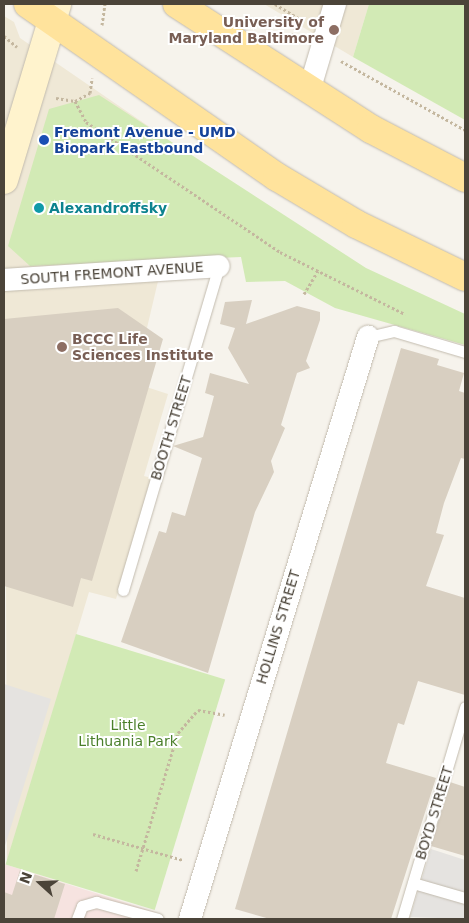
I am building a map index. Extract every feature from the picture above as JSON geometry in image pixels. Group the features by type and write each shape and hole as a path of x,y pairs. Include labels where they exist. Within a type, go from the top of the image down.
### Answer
{"main road":[{"path":"28,4 54,12 277,177 356,224 465,277"},
{"path":"177,4 309,91 465,178"},
{"path":"4,180 54,12"}],"street":[{"path":"309,91 335,4"},
{"name":"SOUTH FREMONT AVENUE","path":"4,280 219,266"},
{"name":"HOLLINS STREET","path":"190,919 368,337"}],"lane":[{"name":"BOOTH STREET","path":"124,590 219,266"},
{"path":"368,337 394,331 465,352"},
{"name":"BOYD STREET","path":"402,919 465,707"},
{"path":"413,883 465,898"},
{"path":"78,919 88,902 128,915 158,919"}],"path":[{"path":"102,24 105,4"},
{"path":"275,4 300,19"},
{"path":"4,36 17,46"},
{"path":"344,63 465,130"},
{"path":"56,98 75,101 90,93"},
{"path":"75,101 86,122 280,252 414,318"},
{"path":"304,294 318,271"},
{"path":"136,872 178,733 198,710 225,715"},
{"path":"93,834 183,860"}],"shaded area":[{"name":"University of Maryland Baltimore","path":"264,4 369,4 353,57"},
{"path":"4,16 14,22 20,38 288,222 241,256 163,260 134,383 168,394 144,476 152,478 116,599 89,592 7,865"},
{"path":"4,684 51,699 4,849"},
{"path":"431,849 465,860 465,919 410,917"},
{"path":"4,864 155,912 153,919 4,919"}],"green space":[{"path":"369,4 465,4 465,120 353,57"},
{"path":"99,95 366,268 465,314 465,345 335,308 285,281 246,282 241,257 30,266 8,246 49,109"},
{"name":"Little Lithuania Park","path":"76,634 225,680 155,910 6,864"}],"building":[{"path":"252,300 246,324 297,306 320,312 320,320 306,361 310,368 297,373 281,425 285,428 271,461 274,472 255,512 208,673 121,642 159,531 166,533 172,512 185,516 202,458 173,446 203,437 214,396 205,393 210,373 249,384 228,348 235,328 220,324 225,302"},
{"path":"118,308 163,339 92,581 81,578 73,607 4,586 4,319"},
{"path":"401,348 439,359 437,365 464,373 459,391 465,393 465,459 461,458 444,503 436,533 444,535 426,586 465,598 465,695 418,681 404,725 398,723 386,763 436,778 391,919 270,919 235,909"},
{"path":"450,782 465,787 465,856 431,846"},
{"path":"20,870 65,884 54,919 4,919 4,892 12,895"}],"place":[{"name":"University of Maryland Baltimore","path":"334,30"},
{"name":"Fremont Avenue - UMD Biopark Eastbound","path":"44,140"},
{"name":"Alexandroffsky","path":"39,208"},
{"name":"BCCC Life Sciences Institute","path":"62,347"}]}
